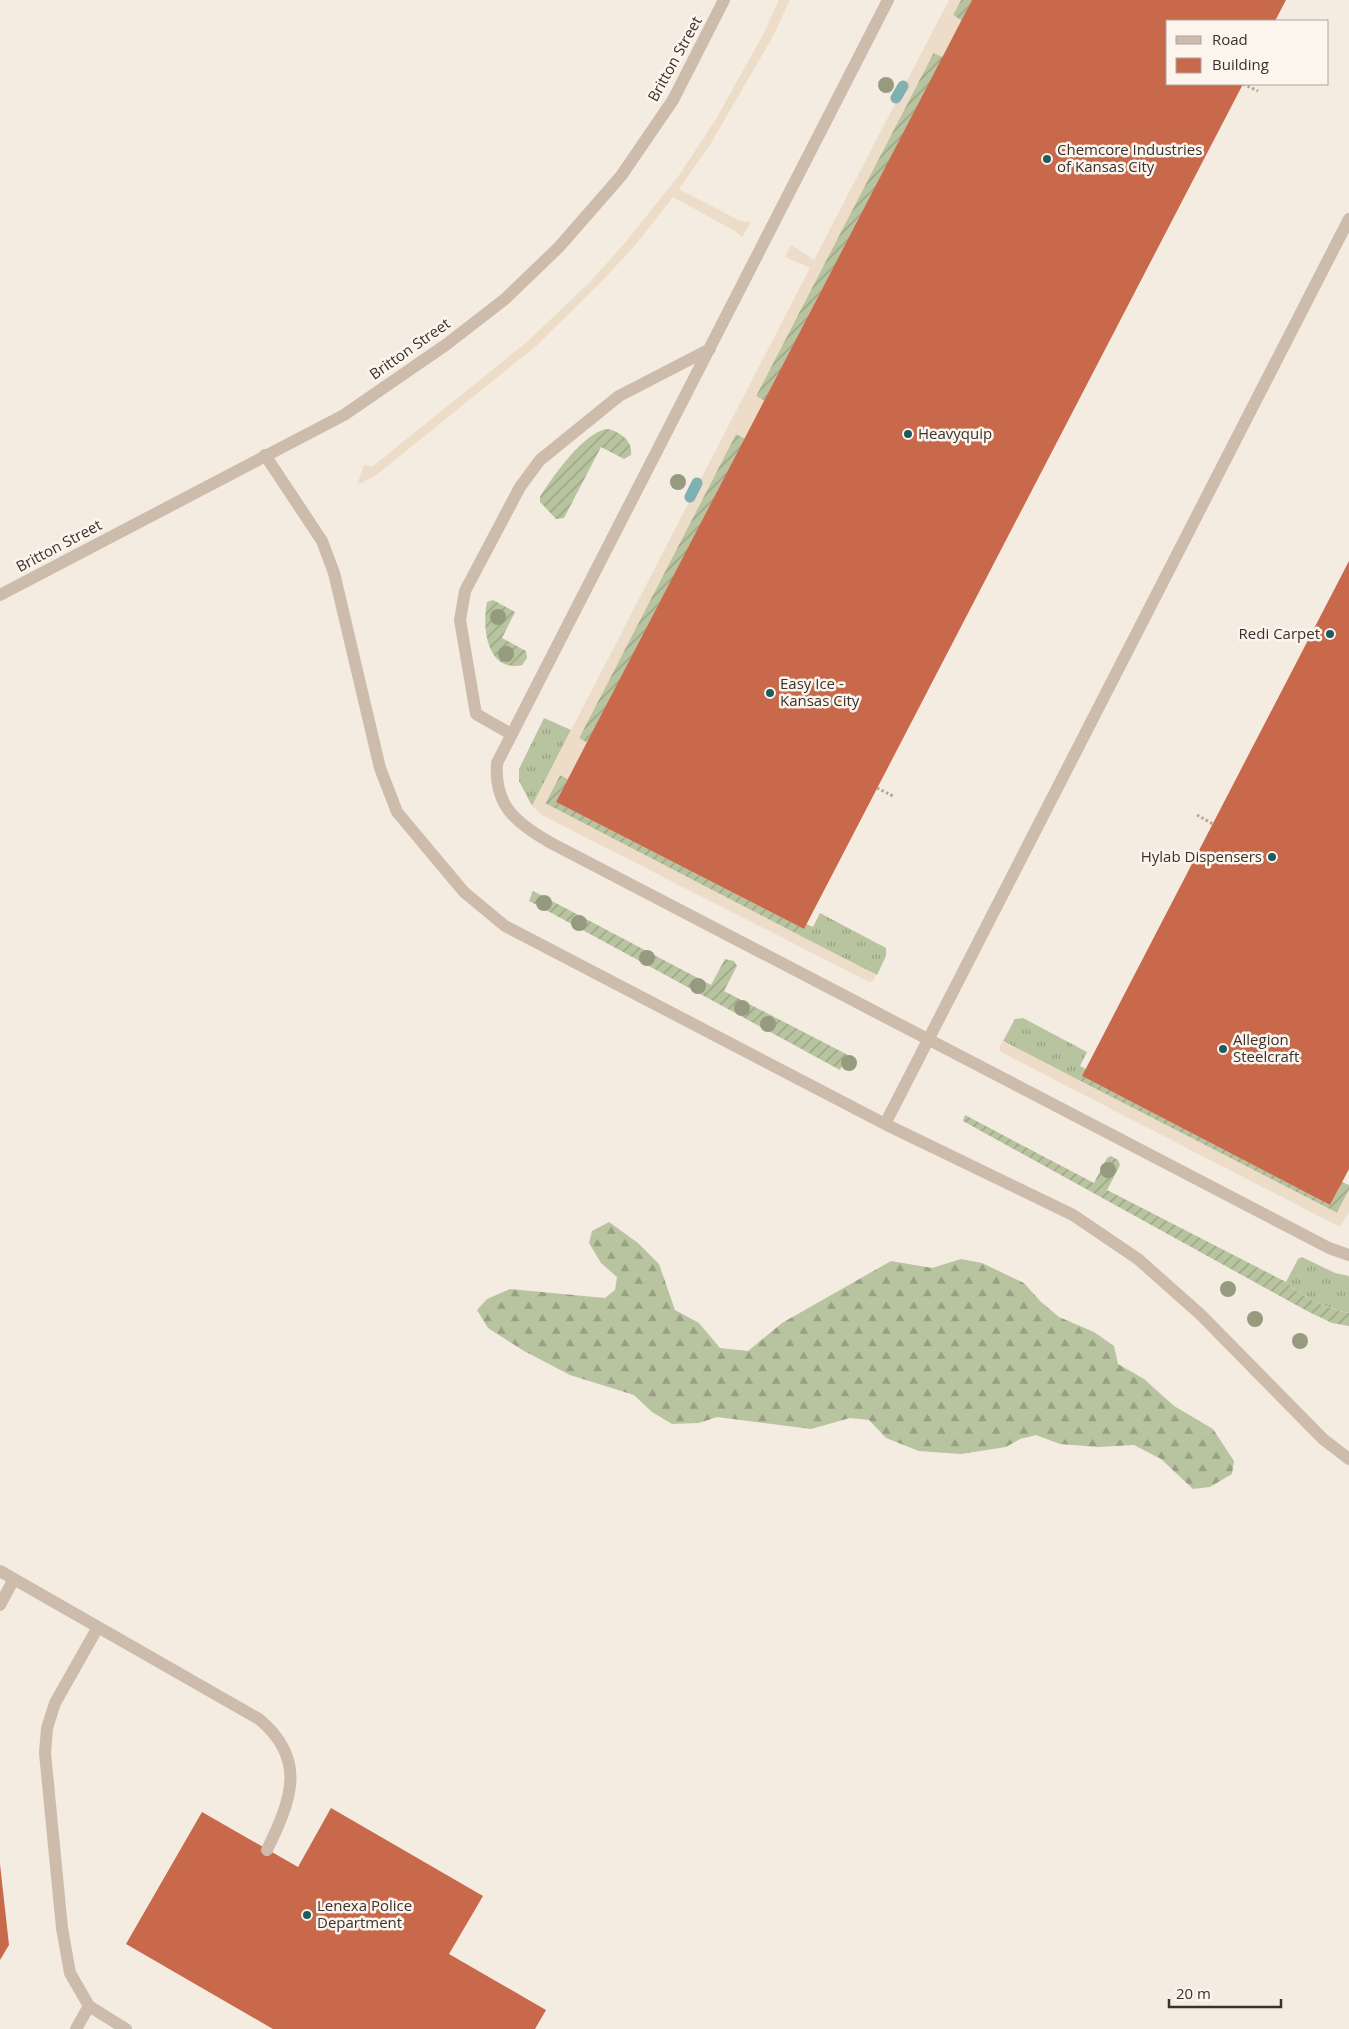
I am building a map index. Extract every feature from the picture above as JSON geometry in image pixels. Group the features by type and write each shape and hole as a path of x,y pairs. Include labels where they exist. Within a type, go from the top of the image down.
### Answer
{"street":[{"name":"Britton Street","path":"0,595 344,415 447,344 505,299 559,247 621,176 673,100 724,0"},
{"path":"888,0 511,734 497,763 495,782 501,800 512,814 531,832 1329,1248 1349,1255"},
{"path":"885,1124 1349,219"},
{"path":"511,734 476,714 460,620 465,591 520,487 540,460 619,396 710,349"},
{"path":"265,455 322,541 334,573 380,768 398,812 426,850 464,892 505,926 885,1124 1073,1214 1138,1259 1200,1314 1324,1439 1349,1459"},
{"path":"0,1571 259,1719 276,1733 287,1751 289,1787 286,1809 267,1850"},
{"path":"0,1605 14,1579"},
{"path":"98,1627 54,1703 47,1728 45,1753 62,1928 70,1973 89,2006 126,2029"},
{"path":"76,2029 89,2006"}],"path":[{"path":"1245,85 1258,91"},
{"path":"877,788 893,796"},
{"path":"1197,815 1213,824"}],"green space":[{"path":"961,0 972,0 962,21 953,15"},
{"path":"934,52 943,57 764,401 756,396"},
{"path":"609,429 625,438 630,446 631,455 624,459 601,447 564,518 556,519 540,502 540,497 570,456 580,446 600,431"},
{"path":"736,434 745,438 587,743 579,738"},
{"path":"493,600 515,612 502,638 526,651 527,658 522,665 510,666 501,662 489,646 485,623 487,602"},
{"path":"544,718 571,730 532,806 519,781 519,769"},
{"path":"560,775 568,779 556,802 804,929 800,936 545,804"},
{"path":"533,891 711,985 725,959 734,961 737,966 724,991 848,1055 840,1070 529,901"},
{"path":"820,913 886,948 886,956 877,975 800,936 806,924 813,927"},
{"path":"1023,1018 1087,1052 1080,1066 1086,1069 1080,1081 1003,1041 1015,1019"},
{"path":"1082,1076 1330,1205 1342,1182 1349,1185 1349,1190 1337,1213 1080,1081"},
{"path":"965,1115 1094,1183 1107,1158 1111,1156 1118,1160 1120,1165 1107,1190 1286,1282 1299,1293 1315,1302 1349,1313 1349,1326 1332,1323 1307,1311 963,1121"},
{"path":"609,1222 638,1243 659,1264 675,1310 699,1323 720,1348 748,1351 782,1323 891,1261 932,1268 961,1259 982,1263 1024,1283 1040,1301 1059,1317 1094,1332 1114,1346 1118,1364 1144,1379 1174,1406 1213,1429 1234,1461 1232,1474 1210,1487 1193,1489 1161,1459 1134,1445 1098,1447 1060,1444 1036,1435 1020,1439 1006,1447 961,1454 919,1451 886,1438 869,1420 850,1418 811,1429 717,1417 699,1423 672,1424 652,1412 634,1395 570,1375 524,1351 488,1328 477,1310 487,1299 510,1289 605,1298 615,1290 617,1277 601,1263 589,1243 592,1231"},
{"path":"1302,1257 1335,1273 1349,1276 1349,1313 1315,1302 1299,1293 1286,1282 1298,1259"}],"shaded area":[{"path":"779,0 790,0 772,38 711,143 679,189 740,221 751,222 742,237 735,231 673,197 636,244 603,280 536,346 375,476 357,485 364,465 372,467 527,342 590,282 625,243 680,174 716,119 764,33"},
{"path":"949,0 961,0 953,15 962,21 943,57 933,53 756,396 770,404 751,442 736,434 579,738 587,743 574,782 560,775 545,803 876,975 873,981 869,982 542,815 532,806 810,268 785,257 791,245 814,260"},
{"path":"1003,1041 1337,1213 1349,1190 1349,1212 1340,1227 1001,1052 999,1048"}],"building":[{"path":"972,0 1286,0 1276,20 1166,20 1166,85 1242,85 804,929 556,802"},
{"name":"Allegion Steelcraft","path":"1349,561 1349,1169 1330,1205 1082,1076"},
{"name":"Lenexa Police Department","path":"331,1808 483,1896 449,1954 546,2010 535,2029 273,2029 126,1944 202,1812 298,1867"},
{"path":"0,1864 9,1945 0,1960"}],"waterway":[{"path":"896,98 903,86"},
{"path":"690,497 697,483"}],"place":[{"name":"Chemcore Industries of Kansas City","path":"1047,159"},
{"name":"Heavyquip","path":"908,434"},
{"name":"Redi Carpet","path":"1330,634"},
{"name":"Easy Ice - Kansas City","path":"770,693"},
{"name":"Hylab Dispensers","path":"1272,857"},
{"name":"Allegion Steelcraft","path":"1223,1049"},
{"name":"Lenexa Police Department","path":"307,1915"}]}
